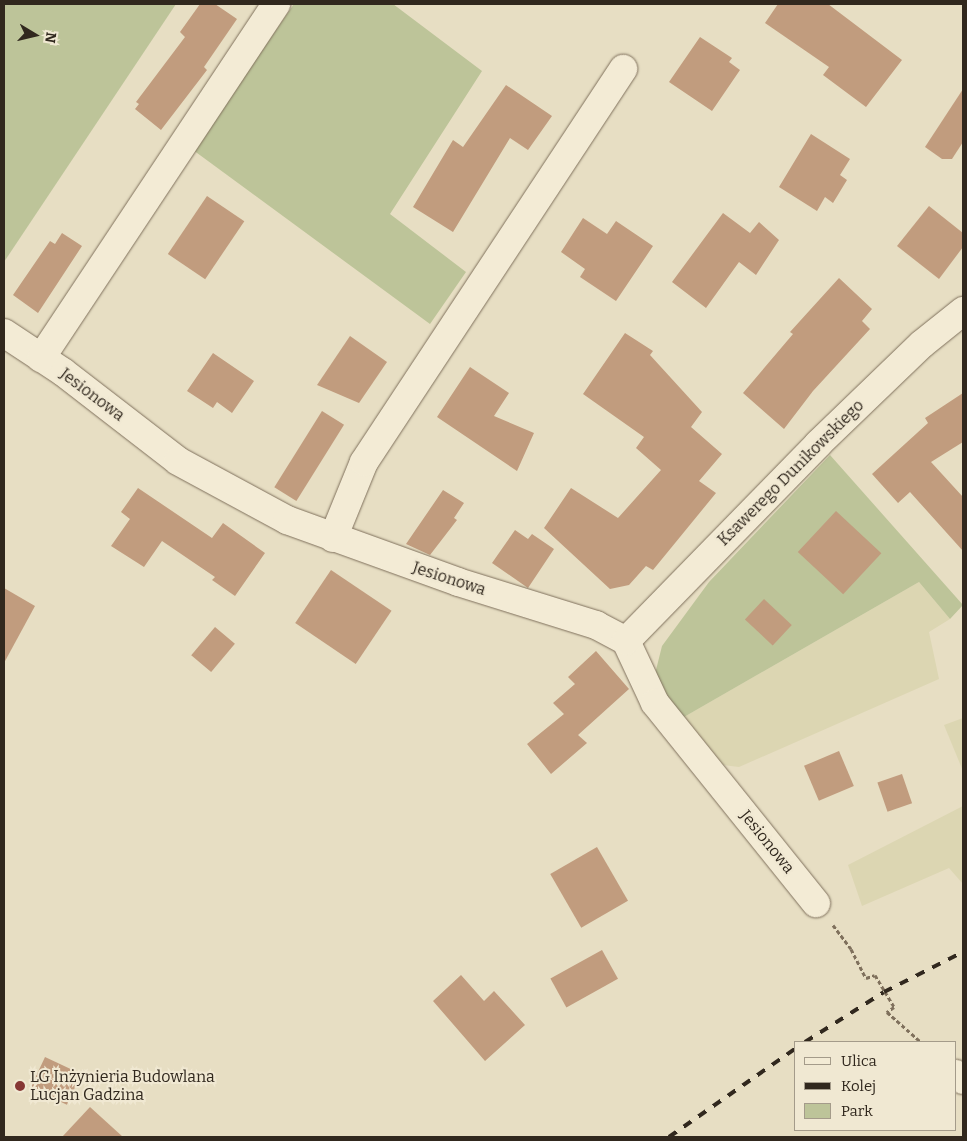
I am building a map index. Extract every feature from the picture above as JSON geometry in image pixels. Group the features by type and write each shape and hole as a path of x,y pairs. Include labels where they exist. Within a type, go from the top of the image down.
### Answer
{"street":[{"path":"41,358 276,4"},
{"path":"333,538 364,462 623,69"},
{"name":"Ksawerego Dunikowskiego","path":"626,641 818,444 922,344 963,311"},
{"name":"Jesionowa","path":"4,333 41,358 178,461 287,520 458,582 596,625 626,641 655,703 816,903"}],"path":[{"path":"816,903 851,949 866,978 875,975 894,1007 887,1012 920,1041"}],"shaded area":[{"path":"919,582 950,619 929,632 939,679 739,767 723,765 684,717"},
{"path":"963,718 963,771 944,725"},
{"path":"963,806 963,884 949,868 862,906 848,865"}],"green space":[{"path":"4,4 176,4 4,262"},
{"path":"294,4 393,4 482,71 390,214 466,272 430,324 193,150"},
{"path":"830,455 963,605 950,619 919,582 684,717 664,696 655,674 662,646 709,582"}],"building":[{"path":"200,4 215,4 237,19 204,67 207,70 161,130 135,109 139,104 136,102 185,37 180,32"},
{"path":"778,4 828,4 902,60 866,107 823,75 829,67 765,23"},
{"path":"700,37 732,58 729,62 740,70 712,111 669,82"},
{"path":"506,85 552,116 528,150 510,138 453,232 413,207 453,140 463,147"},
{"path":"963,89 963,142 952,159 942,159 925,147"},
{"path":"811,134 850,159 840,175 847,180 833,203 825,197 817,211 779,187"},
{"path":"207,196 244,221 205,279 168,254"},
{"path":"929,206 963,233 963,247 939,279 897,246"},
{"path":"723,213 750,233 759,222 779,240 756,275 739,262 706,308 672,282"},
{"path":"583,218 607,234 616,221 653,246 616,301 580,277 585,269 561,252"},
{"path":"62,233 82,246 38,313 13,295 50,241 55,244"},
{"path":"839,278 872,309 862,321 870,329 813,391 784,429 743,393 793,334 790,332"},
{"path":"625,333 653,351 650,355 702,412 691,427 722,454 699,481 716,493 653,570 646,566 629,585 610,589 544,528 571,488 618,518 661,470 636,448 644,437 583,394"},
{"path":"350,336 387,362 359,403 317,385"},
{"path":"213,353 254,381 232,413 217,402 213,408 187,391"},
{"path":"470,367 509,393 494,416 534,433 517,471 437,417"},
{"path":"963,393 963,442 931,462 963,497 963,551 910,492 898,503 872,474 928,423 925,418"},
{"path":"322,411 344,425 296,501 274,487"},
{"path":"138,488 212,538 223,523 265,553 235,596 212,580 215,577 162,541 144,567 111,546 130,519 121,512"},
{"path":"443,490 464,503 454,518 457,520 430,555 406,544"},
{"path":"836,511 881,553 843,594 798,552"},
{"path":"515,530 528,539 532,534 554,549 528,588 492,563"},
{"path":"331,570 392,611 356,664 295,623"},
{"path":"4,588 35,606 4,663"},
{"path":"764,599 792,625 773,645 745,619"},
{"path":"215,627 235,644 211,672 191,655"},
{"path":"596,651 629,689 578,735 587,743 551,774 527,744 564,714 553,703 575,684 568,677"},
{"path":"839,751 854,786 819,801 804,766"},
{"path":"902,774 912,803 888,812 877,782"},
{"path":"597,847 628,901 581,928 550,874"},
{"path":"602,950 618,979 566,1007 550,979"},
{"path":"461,975 484,1001 494,991 525,1025 485,1061 433,1001"},
{"path":"45,1057 81,1074 67,1105 31,1088"},
{"path":"90,1107 123,1137 62,1137"}],"railway":[{"path":"807,1041 884,992 963,952"},
{"path":"669,1137 794,1049"}],"place":[{"name":"LG Inżynieria Budowlana Lucjan Gadzina","path":"20,1086"}]}
